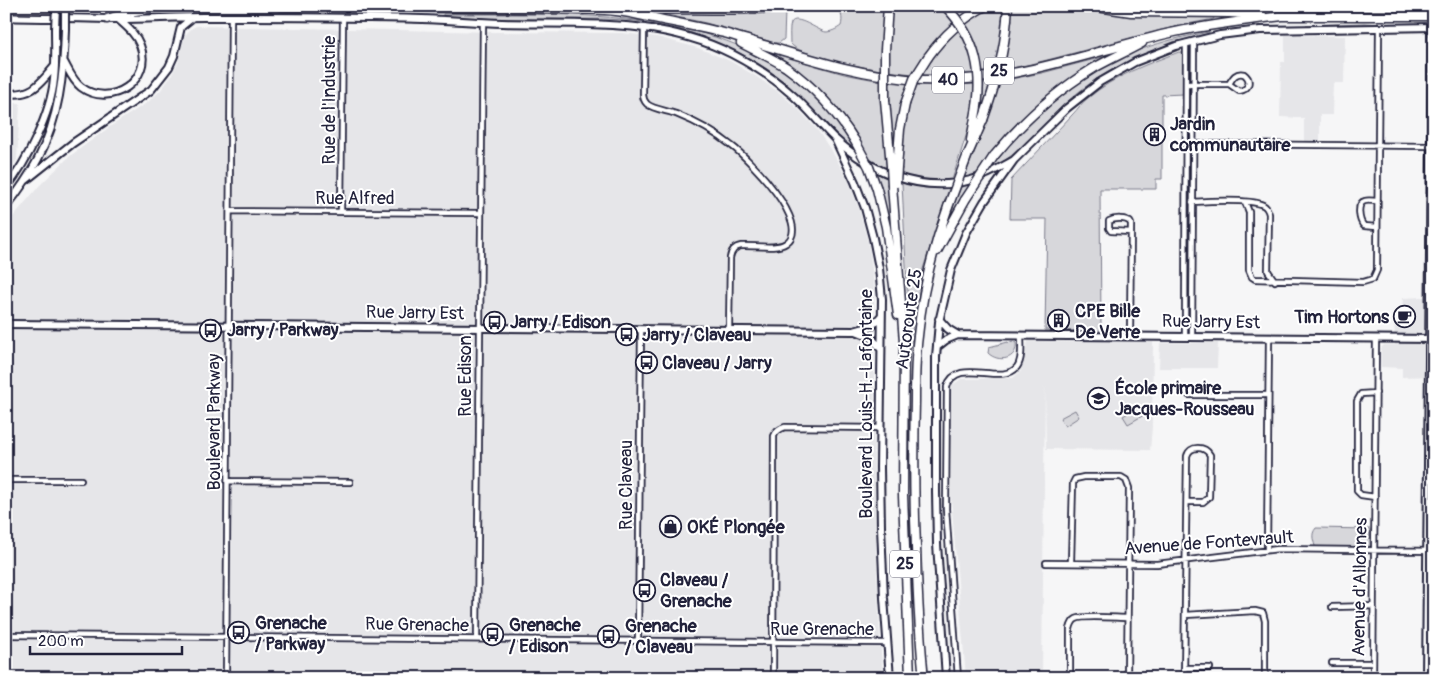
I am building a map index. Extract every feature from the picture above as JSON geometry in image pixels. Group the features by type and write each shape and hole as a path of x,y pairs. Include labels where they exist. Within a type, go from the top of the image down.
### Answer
{"highway":[{"path":"107,19 129,12 165,6"},
{"name":"40","path":"281,6 617,11 724,33 848,70 886,76 935,80 978,78 1016,73 1057,64 1156,36 1216,24 1282,16"},
{"path":"617,11 664,8 774,8 791,6"},
{"name":"Autoroute 25","path":"888,6 884,50 885,100 894,167 894,201 904,355 903,495 910,678"},
{"path":"945,6 957,19 966,34 972,46 978,67 979,94 968,154"},
{"path":"894,167 905,104 914,80 940,42 956,26 985,6"},
{"name":"Autoroute 25","path":"924,677 916,556 914,420 918,334 925,292 941,226 983,120 997,78 1004,46 1008,6"},
{"path":"1091,6 1130,12 1230,13 1282,16 1434,16"},
{"path":"724,33 777,62 805,82 832,108 866,160 877,189 886,227 904,355"},
{"path":"933,259 965,200 994,156 1027,120 1060,92 1101,64 1156,36"}],"main road":[{"path":"6,188 23,164 37,136 50,98 54,79 56,6"},
{"path":"6,207 25,181 41,154 51,129 60,97 64,62 65,6"},
{"path":"1426,678 1426,617 1430,551 1432,6"},
{"path":"7,17 107,19 193,17 420,19 612,24 644,27 675,32 699,40 723,49 748,63 773,79 790,93 834,138 854,154 881,171 904,180 927,184 948,184 972,180 993,172 1014,160"},
{"path":"25,181 66,148 151,90 169,67 174,56 181,27 193,17"},
{"path":"64,62 77,83 92,93 110,95 127,88 140,72 142,54 134,34 118,19"},
{"path":"946,678 937,544 935,467 939,318 951,270 966,233 984,202 1014,160 1067,108 1100,82 1136,62 1186,43 1226,34 1260,30 1434,27"},
{"path":"6,93 17,94 30,91 40,84 54,67"},
{"name":"Boulevard Louis-H.-Lafontaine","path":"834,138 855,182 871,227 879,268 882,536 890,678"},
{"name":"Rue Jarry Est","path":"6,324 854,331 872,326 881,316"},
{"path":"939,318 948,329 958,335"},
{"name":"Rue Jarry Est","path":"854,331 871,337 881,348"},
{"name":"Rue Jarry Est","path":"937,347 958,335 1431,339"}],"street":[{"name":"Boulevard Parkway","path":"226,678 231,17"},
{"name":"Rue de l'Industrie","path":"341,212 343,18"},
{"name":"Rue Edison","path":"477,640 482,22"},
{"path":"644,27 643,94 645,102 696,123 715,133 737,149 769,184 793,225 794,231 792,236 784,244 776,246 741,246 736,247 732,251 730,258 729,330"},
{"path":"1245,202 1249,212 1250,274 1252,277 1258,280 1363,282 1373,279 1378,270 1379,29"},
{"path":"1188,336 1194,202 1194,41"},
{"path":"1186,43 1188,336"},
{"path":"1187,84 1229,84 1236,90 1243,90 1247,88 1249,81 1244,74 1238,74 1233,77 1229,84"},
{"path":"1186,144 1430,146"},
{"path":"1378,200 1365,201 1360,205 1360,221 1364,226 1378,227"},
{"path":"1186,202 1245,202 1264,205 1268,211 1268,271 1275,280"},
{"name":"Rue Alfred","path":"230,211 481,213"},
{"path":"1130,336 1131,232 1131,224 1129,220 1114,219 1109,221 1108,228 1111,231 1131,232"},
{"name":"Rue Claveau","path":"638,641 641,330"},
{"path":"958,678 946,509 947,387 950,379 958,373 1003,373 1011,371 1018,365 1021,335"},
{"path":"1267,550 1269,338"},
{"name":"Avenue d'Allonnes","path":"1373,678 1376,339"},
{"name":"Avenue d'Allonnes","path":"1375,497 1361,496 1357,491 1357,411 1359,396 1364,393 1376,393"},
{"path":"1189,395 1268,395"},
{"path":"774,678 774,446 776,432 784,427 880,428"},
{"path":"1184,678 1187,454 1194,449 1203,449 1210,455 1209,497 1203,502 1187,502"},
{"path":"1070,562 1072,483 1075,479 1080,478 1118,477 1126,480 1128,488 1127,678"},
{"path":"6,480 81,480"},
{"path":"228,481 350,482"},
{"name":"Avenue de Fontevrault","path":"1046,563 1148,564 1267,550 1430,551"},
{"path":"1332,607 1373,606"},
{"path":"1185,615 1255,611 1263,613 1265,621 1265,678"},
{"path":"1426,617 1434,617"},
{"path":"1070,678 1071,623 1082,618 1127,618"},
{"name":"Rue Grenache","path":"6,635 887,643"},
{"path":"1332,663 1373,663"},
{"path":"1184,668 1210,668"}],"shaded area":[{"path":"835,6 885,6 881,70 846,64 818,56 795,48 790,43 790,27 794,20 802,21 826,32 841,26 841,15"},
{"path":"892,6 941,6 955,21 930,47 913,74 888,71"},
{"path":"952,6 976,6 961,17"},
{"path":"991,6 1005,6 1003,29 995,71 983,73 976,44 965,23"},
{"path":"1012,6 1078,6 1123,15 1213,16 1214,19 1161,30 1003,70 1009,41"},
{"path":"1112,6 1210,6 1220,7 1220,9 1147,8"},
{"path":"785,11 784,39 779,43 706,23 662,14 752,13"},
{"path":"443,14 537,14 634,20 681,28 727,41 769,61 808,88 829,110 859,153 847,144 782,80 770,71 737,51 701,36 664,26 625,20 491,18 443,16"},
{"path":"1381,24 1360,26 1306,25"},
{"path":"197,26 621,33 657,37 698,48 730,61 780,93 800,111 818,131 848,180 859,209 871,261 874,285 874,313 870,320 869,344 874,350 877,576 884,678 6,678 6,225 40,185 70,156 148,102 160,91 178,63 184,37 192,28"},
{"path":"959,27 971,52 976,73 921,75 940,46"},
{"path":"1209,32 1153,50 1101,76 1069,100 1011,156 989,170 1038,115 1076,84 1097,70 1150,46"},
{"path":"1285,35 1345,36 1344,83 1333,83 1332,115 1320,115 1320,141 1304,141 1304,118 1280,117 1281,62 1285,62"},
{"path":"1179,52 1183,56 1183,94 1162,95 1162,179 1156,179 1156,189 1100,189 1101,331 1045,330 1047,219 1010,219 1011,180 1084,102 1098,90 1131,71"},
{"path":"775,54 844,74 881,81 887,170 871,162 854,130 827,97 799,72 774,56"},
{"path":"1103,57 1038,105 1011,131 977,174 964,178 992,108 1000,81 1042,73"},
{"path":"888,82 908,84 897,120 894,158"},
{"path":"992,82 981,113 984,83"},
{"path":"976,84 973,114 952,180 930,180 901,175 904,129 916,85"},
{"path":"6,103 20,103 17,160 6,176"},
{"path":"876,173 888,179 893,234 891,234"},
{"path":"902,183 925,188 949,188 923,269 909,359 908,306"},
{"path":"970,185 954,213 951,212 961,187"},
{"path":"1424,297 1434,302 1434,376 1402,377 1402,368 1381,367 1381,348 1384,345 1395,345 1394,311 1402,311 1403,298"},
{"path":"1013,341 1016,343 1016,349 1011,356 1002,359 988,353 989,347"},
{"path":"1028,341 1153,342 1150,450 1046,449 1045,384 1042,678 966,678 951,498 950,387 961,379 1013,378 1021,371"},
{"path":"1160,343 1218,343 1217,368 1159,368"},
{"path":"1139,407 1144,415 1128,424 1123,416"},
{"path":"1075,410 1079,417 1065,426 1060,418"},
{"path":"1316,528 1370,529 1370,549 1316,550 1313,536"}],"place":[{"name":"Jardin communautaire","path":"1154,134"},
{"name":"Tim Hortons","path":"1405,317"},
{"name":"CPE Bille De Verre","path":"1059,321"},
{"name":"Jarry / Edison","path":"494,322"},
{"name":"Jarry / Parkway","path":"211,330"},
{"name":"Jarry / Claveau","path":"626,335"},
{"name":"Claveau / Jarry","path":"646,363"},
{"name":"École primaire Jacques-Rousseau","path":"1099,398"},
{"name":"OKÉ Plongée","path":"671,527"},
{"name":"Claveau / Grenache","path":"644,590"},
{"name":"Grenache / Parkway","path":"239,633"},
{"name":"Grenache / Edison","path":"493,635"},
{"name":"Grenache / Claveau","path":"609,636"}]}
